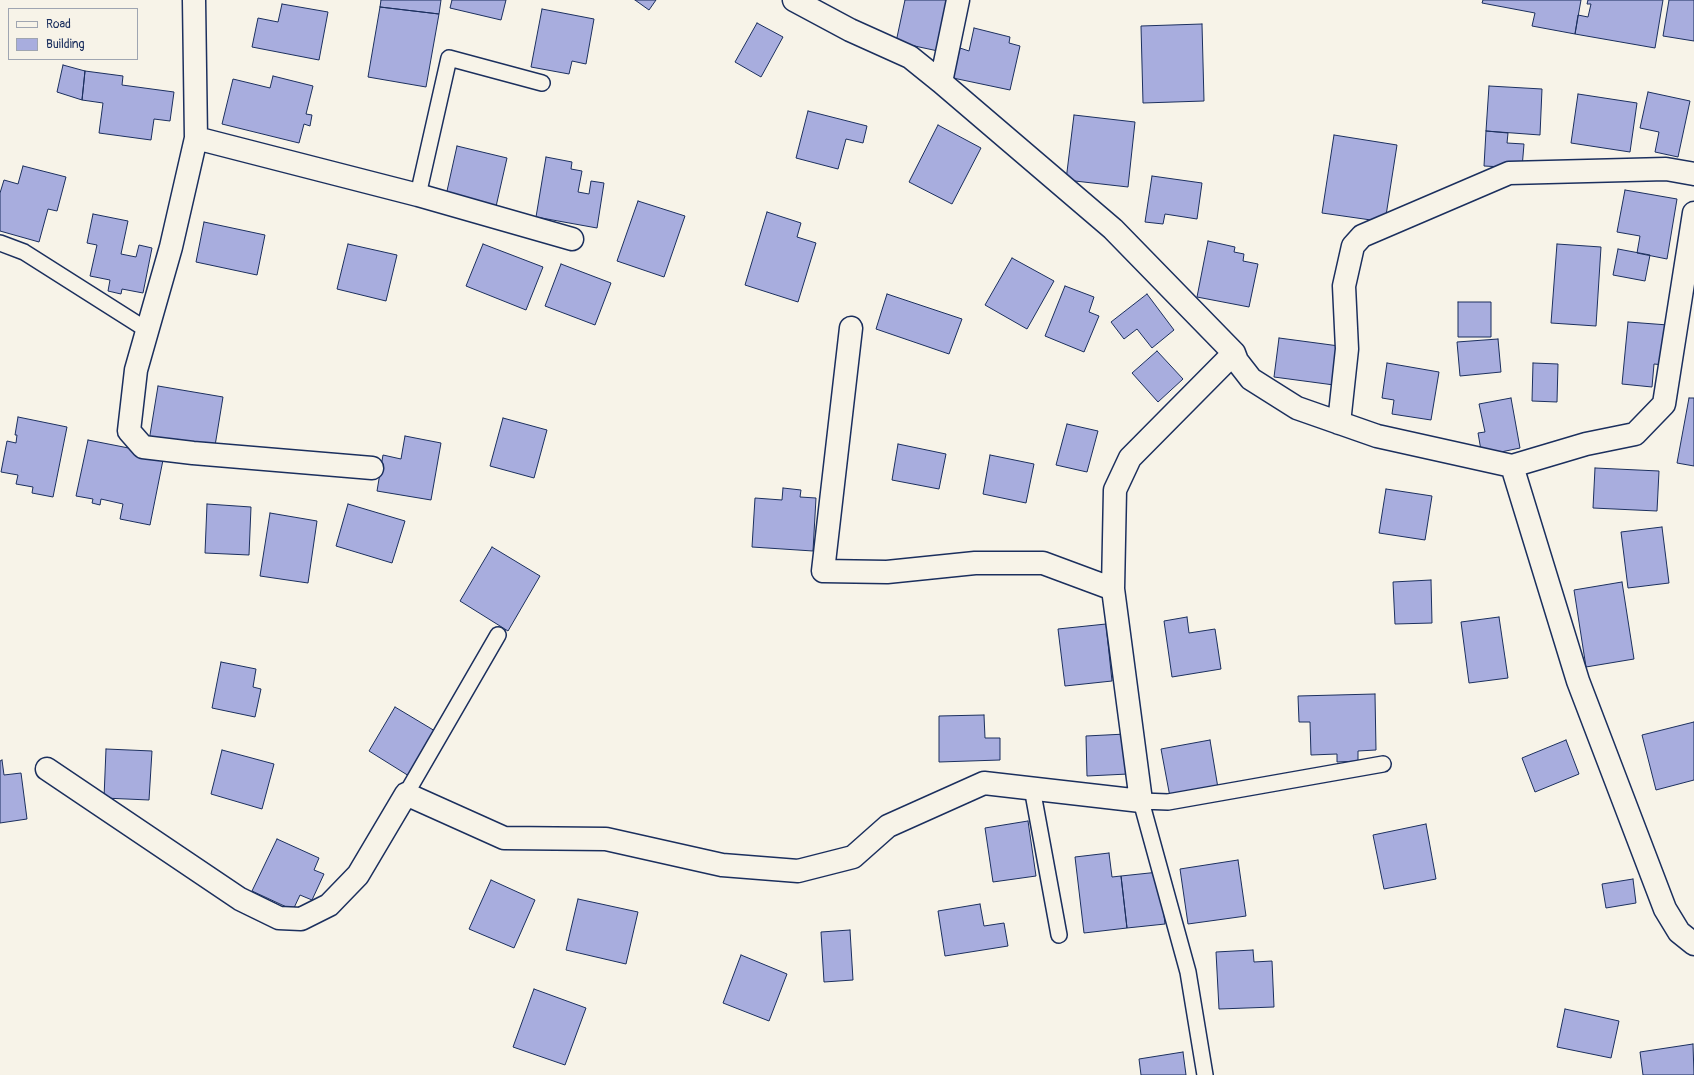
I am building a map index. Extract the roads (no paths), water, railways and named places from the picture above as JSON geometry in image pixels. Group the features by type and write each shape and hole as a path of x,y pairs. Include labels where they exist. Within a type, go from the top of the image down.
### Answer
{"street":[{"path":"194,0 196,138 171,247 136,370 129,431 143,446 193,453 372,468"},
{"path":"794,0 850,30 910,57 941,82 1113,229 1234,353 1237,361 1251,379 1297,408 1377,436 1512,466 1586,444 1635,434 1664,404 1688,293 1694,213"},
{"path":"941,82 958,0"},
{"path":"196,138 418,195 572,239"},
{"path":"1339,423 1347,349 1344,286 1354,246 1362,236 1510,173 1666,169 1694,174"},
{"path":"851,328 823,571 887,572 975,564 1043,563 1113,589"},
{"path":"47,769 240,899 279,918 301,919 329,905 358,875 406,794 504,838 606,839 722,866 798,871 853,857 888,826 984,783 1141,801 1113,589 1115,490 1130,458 1234,353"},
{"path":"1512,466 1578,681 1665,909 1680,932 1694,944"}],"lane":[{"path":"418,195 449,58 542,83"},
{"path":"0,243 24,252 147,330"},
{"path":"406,794 498,635"},
{"path":"1205,1075 1188,972 1141,801 1168,802 1383,764"},
{"path":"1032,788 1059,935"}]}
